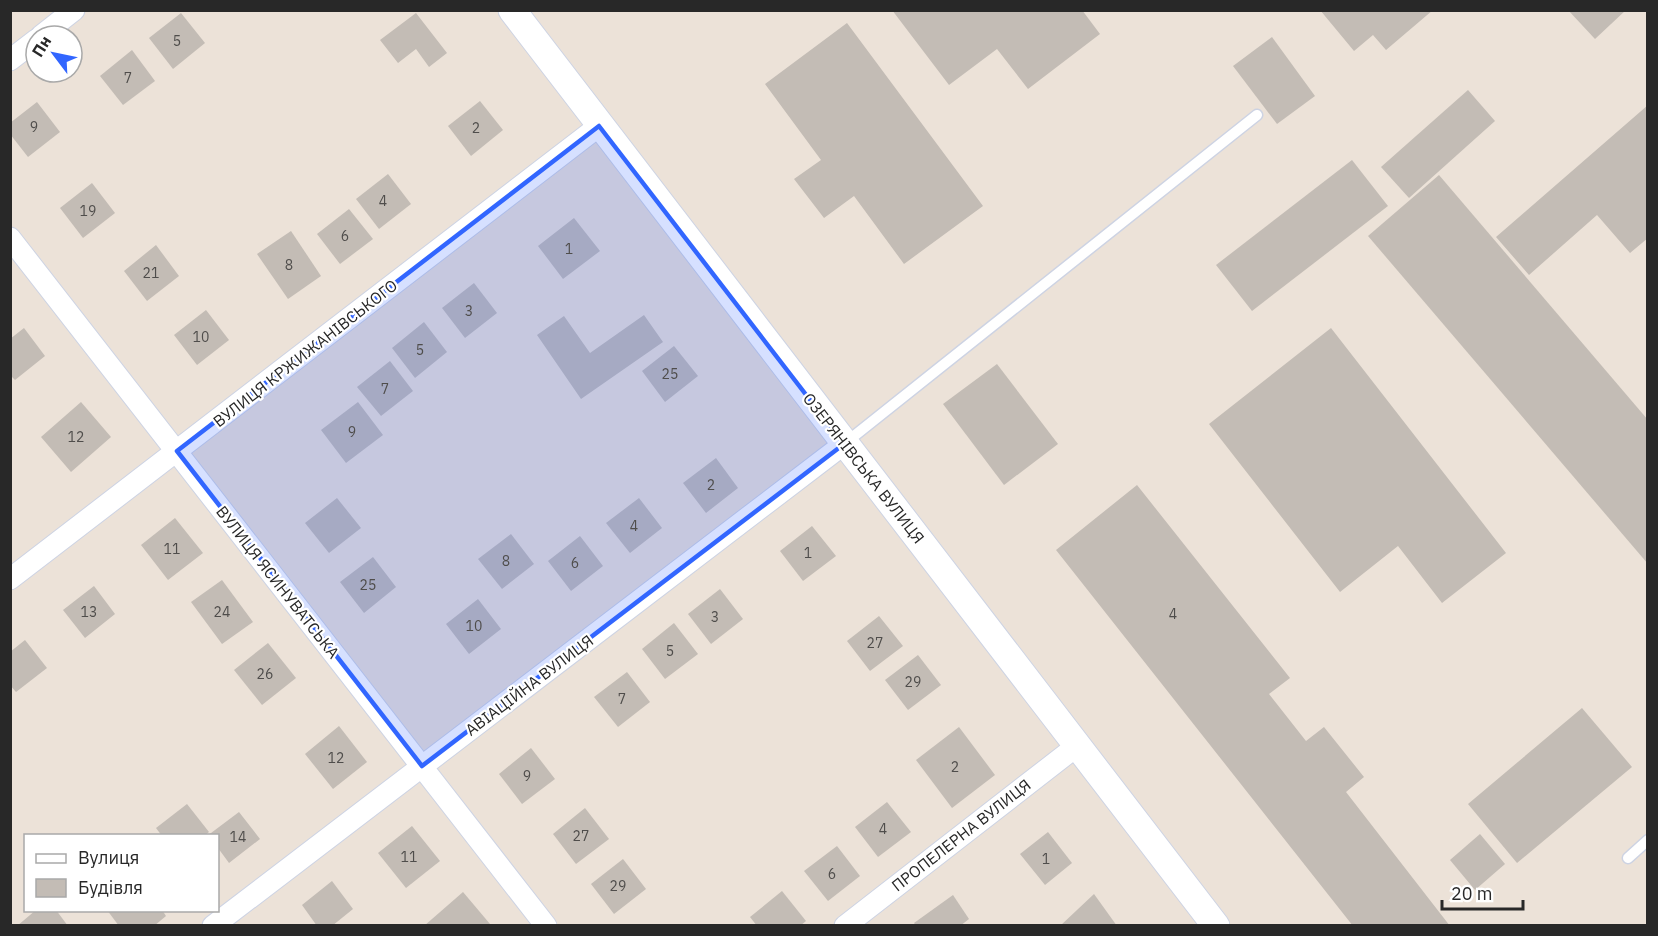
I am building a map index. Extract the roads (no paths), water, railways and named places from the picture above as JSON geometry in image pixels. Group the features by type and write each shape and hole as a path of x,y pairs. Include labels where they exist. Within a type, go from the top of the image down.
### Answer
{"street":[{"path":"56,24 74,10"},
{"name":"ОЗЕРЯНІВСЬКА ВУЛИЦЯ","path":"512,10 1216,926"},
{"path":"10,60 24,49"},
{"name":"ВУЛИЦЯ КРЖИЖАНІВСЬКОГО","path":"10,579 599,126"},
{"name":"ВУЛИЦЯ ЯСИНУВАТСЬКА","path":"10,238 546,926"},
{"name":"АВІАЦІЙНА ВУЛИЦЯ","path":"213,926 844,444"},
{"name":"ПРОПЕЛЕРНА ВУЛИЦЯ","path":"845,926 1078,746"}],"lane":[{"path":"844,444 1257,115"},
{"path":"1628,858 1647,840"}]}
